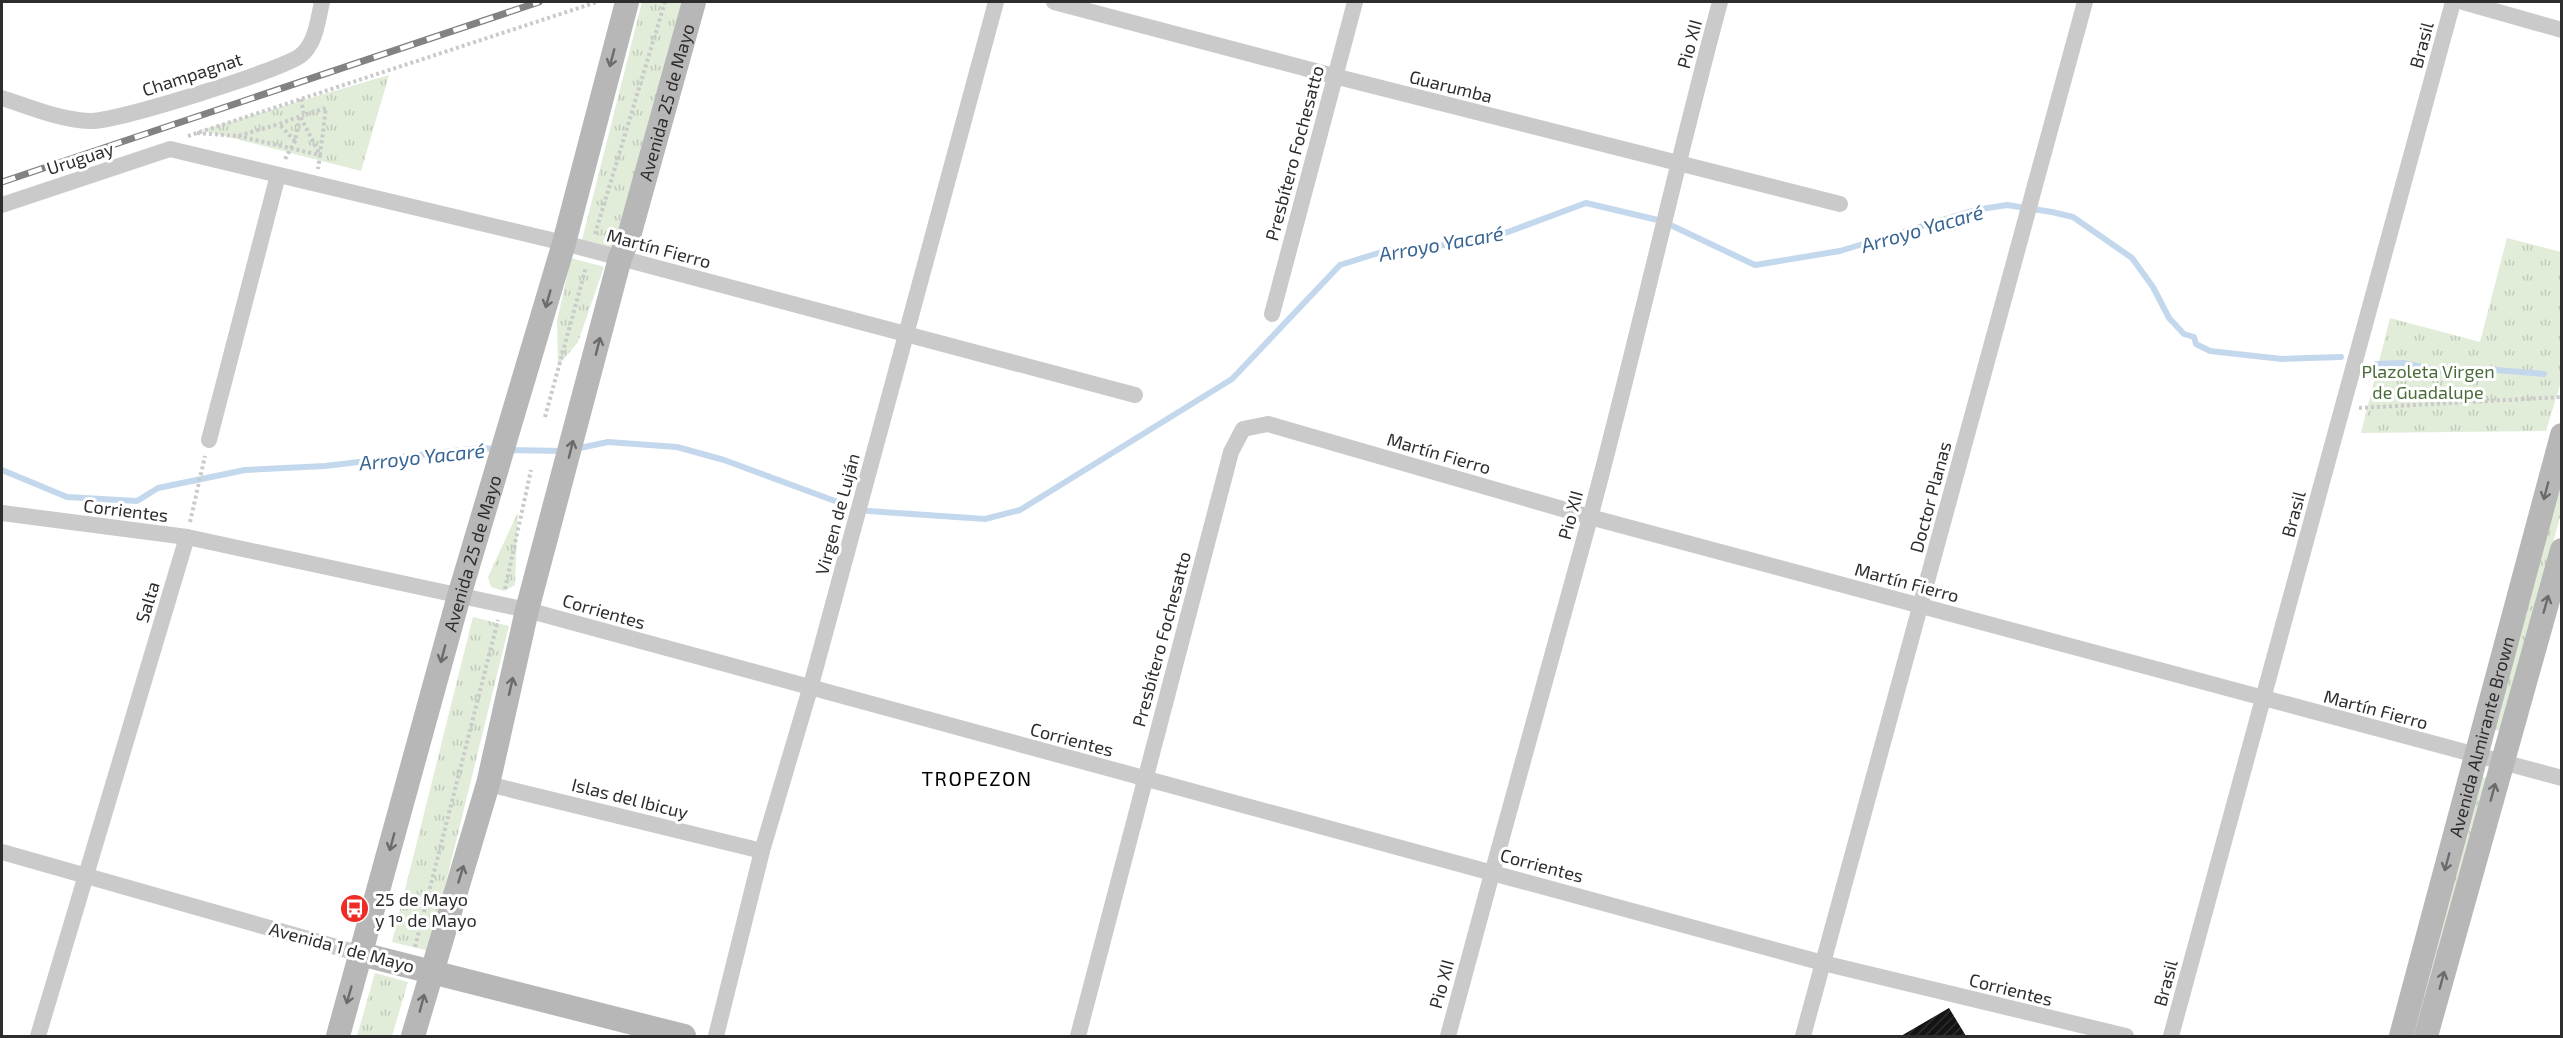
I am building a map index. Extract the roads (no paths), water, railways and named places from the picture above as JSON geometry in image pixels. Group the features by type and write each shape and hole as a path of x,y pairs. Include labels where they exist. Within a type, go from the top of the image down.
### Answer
{"main road":[{"name":"Avenida 25 de Mayo","path":"338,1036 459,596 564,243 627,2"},
{"name":"Avenida 25 de Mayo","path":"413,1036 421,968 488,784 527,610 559,496 620,258 629,236 694,2"},
{"name":"Avenida Almirante Brown","path":"2402,1036 2562,435"},
{"name":"Avenida Almirante Brown","path":"2427,1036 2501,762 2562,550"},
{"name":"Avenida 1 de Mayo","path":"361,954 684,1036"}],"street":[{"name":"Champagnat","path":"2,98 72,119 112,120 275,68 301,55 312,41 322,2"},
{"name":"Virgen de Luján","path":"716,1036 762,850 810,689 996,2"},
{"name":"Guarumba","path":"1054,2 1334,76 1840,204"},
{"name":"Presbítero Fochesatto","path":"1272,315 1354,2"},
{"name":"Pio XII","path":"1448,1036 1590,517 1659,250 1677,163 1720,2"},
{"name":"Doctor Planas","path":"1803,1036 2085,2"},
{"name":"Brasil","path":"2171,1036 2453,2"},
{"path":"2463,2 2562,30"},
{"name":"Martín Fierro","path":"175,144 278,175 564,243 1135,395"},
{"name":"Uruguay","path":"2,205 175,144"},
{"path":"209,440 278,175"},
{"name":"Martín Fierro","path":"1243,429 1268,424 1590,517 2562,778"},
{"name":"Presbítero Fochesatto","path":"1078,1036 1231,452 1243,429"},
{"name":"Corrientes","path":"2,513 187,537 527,610 810,689 1492,871 1823,963 2126,1036"},
{"name":"Salta","path":"38,1036 187,537"},
{"name":"Islas del Ibicuy","path":"488,784 762,850"},
{"name":"Avenida 1 de Mayo","path":"2,852 361,954"}],"waterway":[{"name":"Arroyo Yacaré","path":"868,511 985,519 1020,510 1232,379 1340,265 1388,250 1419,250 1508,232 1586,203 1662,221 1755,265 1840,251 1975,210 2007,205 2052,212 2073,217 2132,258 2153,287 2169,318 2184,334 2194,337 2196,344 2210,351 2282,359 2341,357"},
{"name":"Arroyo Yacaré","path":"2376,364 2403,363 2456,374 2484,369 2544,374"},
{"name":"Arroyo Yacaré","path":"575,449 608,442 677,447 724,460 843,504"},
{"name":"Arroyo Yacaré","path":"2,470 67,497 137,501 158,488 245,470 325,466 479,448 497,449"},
{"name":"Arroyo Yacaré","path":"507,450 563,451"}],"railway":[{"path":"2,182 539,2"}],"place":[{"name":"25 de Mayo y 1º de Mayo","path":"354,909"}],"district":[{"name":"TROPEZON","path":"977,778"}],"park label":[{"name":"Plazoleta Virgen de Guadalupe","path":"2428,382"}]}
